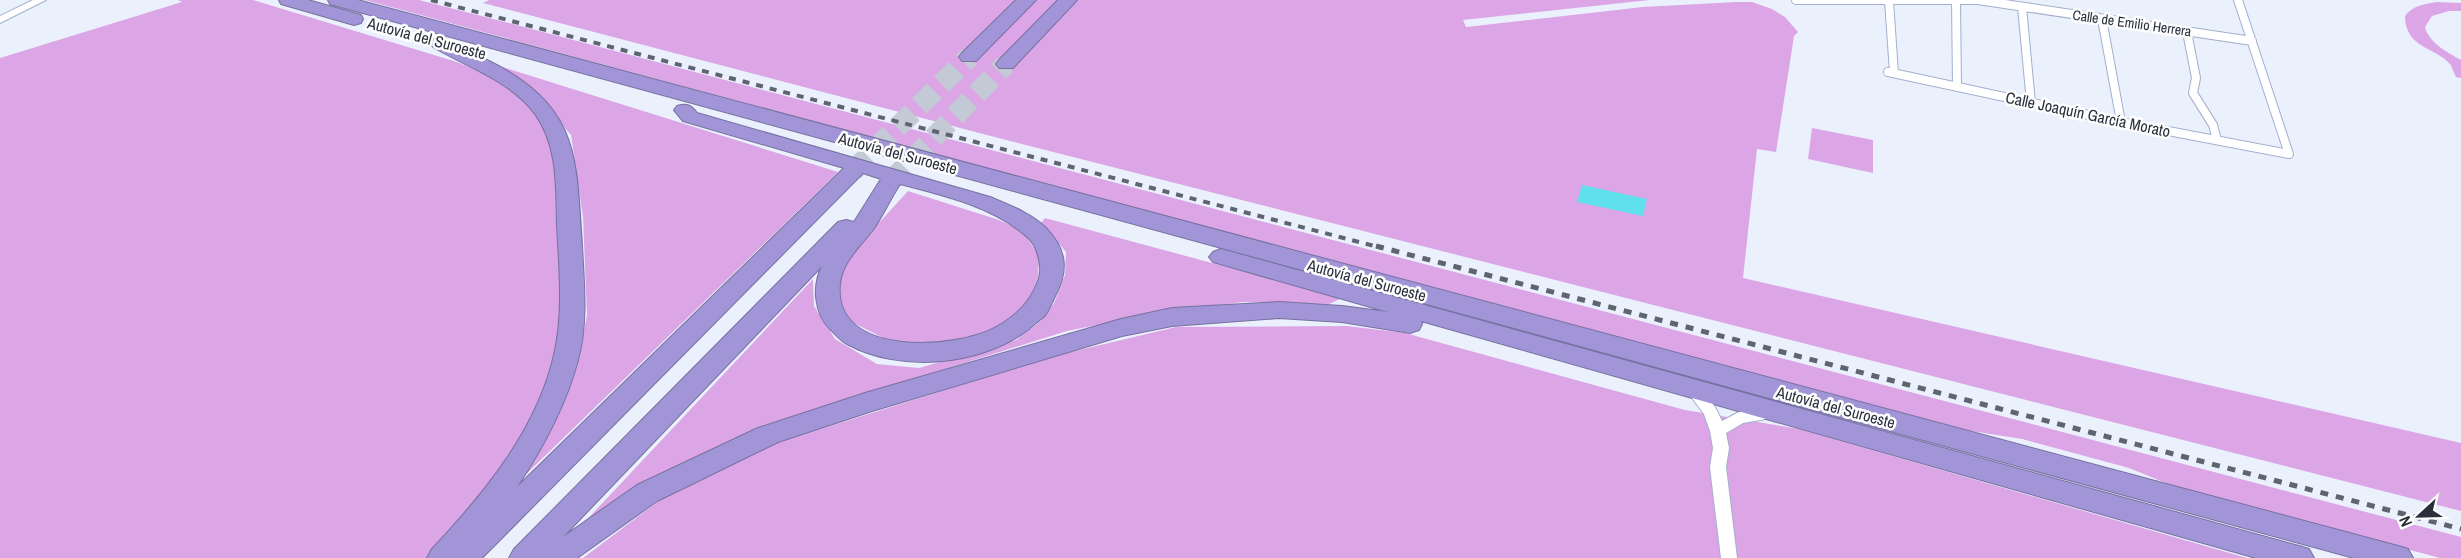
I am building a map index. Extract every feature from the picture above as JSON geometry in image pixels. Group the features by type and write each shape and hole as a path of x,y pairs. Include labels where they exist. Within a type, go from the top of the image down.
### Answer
{"highway":[{"name":"Autovía del Suroeste","path":"288,0 938,178 2299,558"},
{"name":"Autovía del Suroeste","path":"337,0 2398,558"},
{"path":"969,57 1027,0"},
{"path":"1006,63 1068,0"},
{"path":"440,43 464,59 493,71 517,85 541,108 557,133 566,160 572,299 567,355 547,413 521,459 469,529 442,558"},
{"path":"524,558 890,182 865,224 841,252 828,283 827,299 832,314 859,341 900,352 942,353 967,349 1010,331 1042,302 1050,286 1053,269 1045,241 1033,230 1003,212 923,183 690,117 684,110"},
{"path":"463,558 853,171"},
{"path":"555,558 647,493 768,435 865,403 1121,328 1172,317 1280,310 1342,314 1416,325 1605,374 1635,374"}],"street":[{"path":"0,20 41,0"},
{"name":"Calle de Emilio Herrera","path":"1796,0 1977,0 2252,41"},
{"path":"1956,0 1957,87"},
{"path":"2238,0 2252,41"},
{"name":"Calle Joaquín García Morato","path":"1889,1 1891,73 2121,122 2289,154 2252,41"},
{"path":"2022,7 2031,103"},
{"path":"2102,19 2121,122"},
{"path":"2187,32 2196,78 2193,93 2213,125 2217,140"},
{"path":"1692,390 1711,412 1718,431 1721,448 1718,467 1729,558"},
{"path":"1718,431 1739,418 1775,412"}],"shaded area":[{"path":"178,0 253,0 457,62 506,86 536,114 547,134 556,169 561,297 559,333 550,374 536,412 514,452 487,489 427,558 0,558 0,58 182,2"},
{"path":"365,0 419,0 501,21 2461,537 2461,558 2440,558 2178,488 2129,468 2022,439 1965,430"},
{"path":"489,0 1650,0 1463,20 1466,27 1643,7 1752,2 1772,9 1785,17 1798,32 1794,36 1776,152 1757,149 1743,278 2461,443 2461,511 983,134 483,3"},
{"path":"2437,2 2461,3 2461,11 2449,11 2432,16 2425,27 2434,42 2461,60 2461,78 2456,77 2450,64 2444,58 2415,41 2406,27 2405,16 2412,9"},
{"path":"477,59 838,172 517,483 544,435 578,362 587,315 583,217 571,135 524,81"},
{"path":"1812,128 1873,140 1873,173 1808,159"},
{"path":"908,191 996,219 1022,230 1039,256 1038,277 1027,305 1002,326 970,338 932,345 889,341 850,321 836,302 838,277 855,249"},
{"path":"1045,218 1342,298 1329,304 1243,302 1156,313 1067,331 785,419 578,529 813,279 814,306 835,339 877,364 919,368 1016,340 1041,321 1054,303 1065,275 1066,252 1041,223"},
{"path":"1347,326 1405,333 1685,410 1799,429 2247,558 583,558 660,500 776,443 1054,356 1176,327"}],"water":[{"path":"1582,185 1647,199 1643,216 1577,202"}],"tunnel":[{"path":"853,171 969,57"},
{"path":"890,182 1006,64"}],"railway":[{"path":"431,0 1382,248"},
{"path":"1376,246 2461,529"}]}
